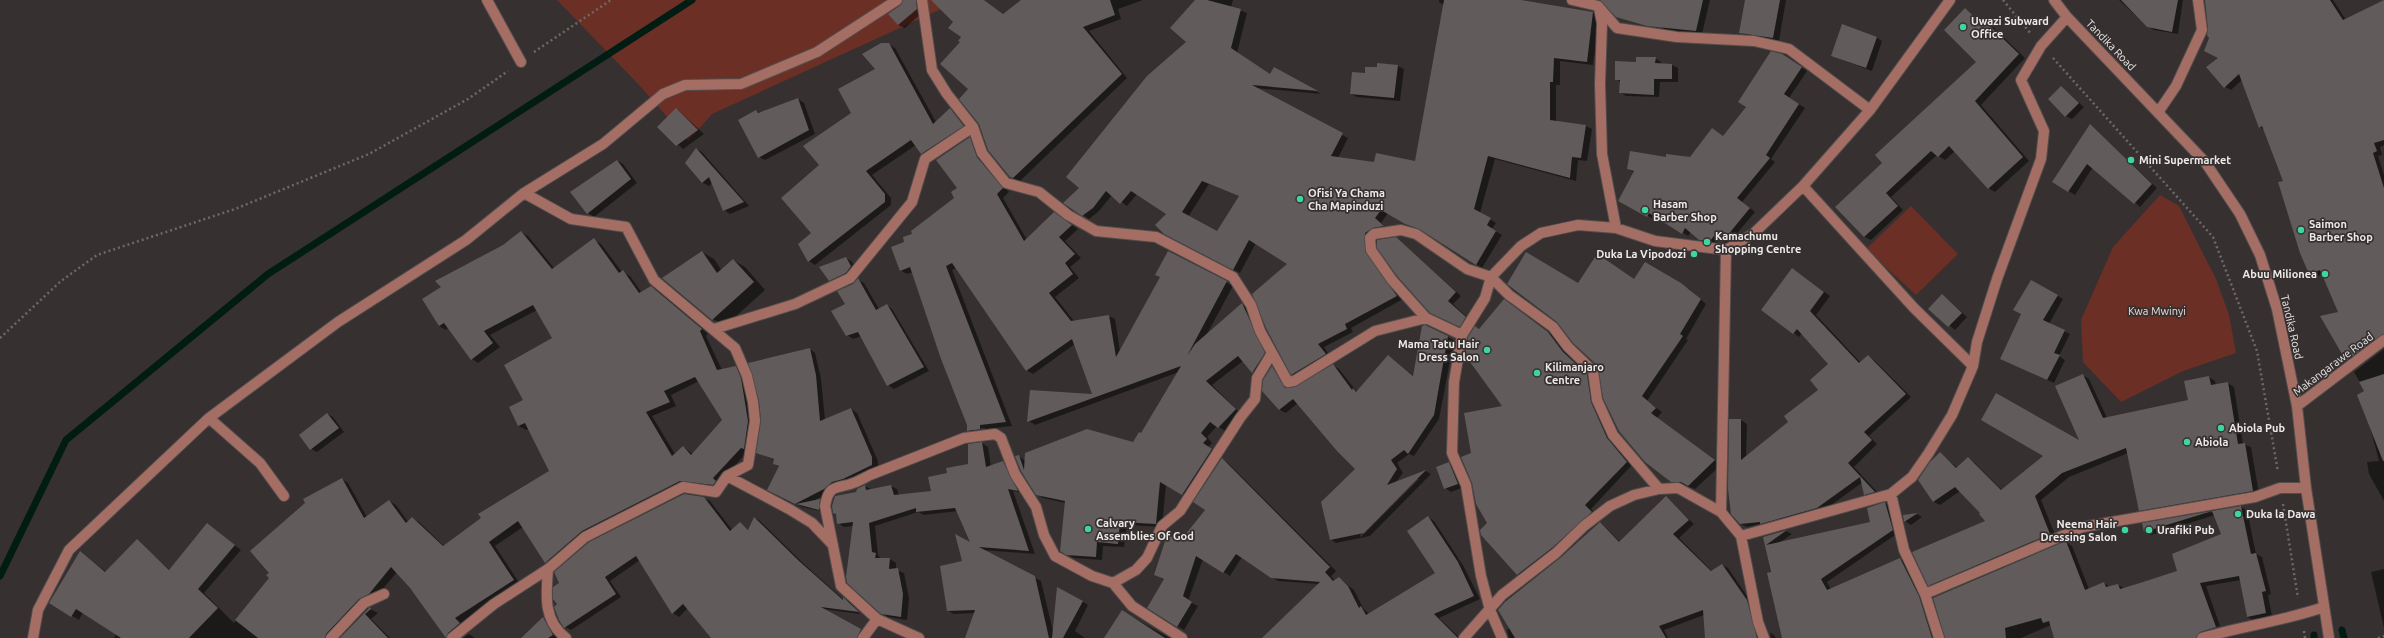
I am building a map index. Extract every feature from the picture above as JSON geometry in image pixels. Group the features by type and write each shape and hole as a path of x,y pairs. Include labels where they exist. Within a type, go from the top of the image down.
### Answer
{"street":[{"path":"487,0 521,62"},
{"path":"33,638 38,610 69,550 209,418 338,322 466,240 524,193 603,144 664,94 685,85 741,84 818,52 897,0"},
{"path":"922,0 932,70 946,94 973,127 982,153 1006,183 1039,192 1068,215 1096,231 1156,237 1233,277 1251,305 1260,331 1288,382 1291,382 1375,331 1426,318"},
{"path":"1572,0 1599,3 1617,28 1677,37 1754,41 1789,49 1870,110"},
{"path":"1502,638 1490,610 1481,576 1466,485 1452,453 1454,382 1462,335 1485,298 1491,277 1521,246 1541,233 1578,225 1616,228 1655,241 1726,250 1753,234 1803,186 1870,110 1950,0"},
{"name":"Tandika Road","path":"2054,0 2067,17 2159,111 2205,162 2240,214 2260,255 2277,309 2297,406 2306,488 2329,638"},
{"path":"2159,111 2176,86 2202,30 2198,0"},
{"path":"1599,3 1602,23 1600,84 1602,154 1616,228"},
{"path":"1741,536 1890,494 1912,477 1928,454 1952,415 1973,366 1978,342 1997,279 2041,160 2044,131 2021,80 2041,46 2067,17"},
{"path":"714,329 795,304 850,278 912,202 925,159 973,127"},
{"path":"1803,186 1914,308 1973,366"},
{"path":"452,638 494,604 548,569 585,537 683,487 716,492 727,476 748,465 754,421 754,408 747,376 735,348 654,280 626,227 571,219 524,193"},
{"path":"1462,335 1426,318 1392,280 1371,250 1370,238 1374,234 1408,231 1468,269 1491,277 1509,295 1553,327 1568,347 1592,371 1597,400 1613,435 1659,489"},
{"path":"1721,512 1726,250"},
{"name":"Makangarawe Road","path":"2297,406 2384,340"},
{"path":"1113,583 1136,570 1147,558 1162,526 1187,500 1240,418 1255,399 1257,378 1272,353"},
{"path":"209,418 260,463 284,496"},
{"path":"919,638 877,619 841,586 825,506 827,494 834,488 856,483 870,475 964,438 995,434 1001,438 1015,474 1036,508 1044,535 1055,556 1092,576 1113,583 1132,606 1182,638"},
{"path":"727,476 789,508 812,523 834,546"},
{"path":"1464,638 1502,595 1556,553 1584,526 1610,506 1634,495 1659,489 1678,488 1721,512 1741,536 1758,622 1764,638"},
{"path":"1925,594 2083,527 2255,497 2280,488 2306,488"},
{"path":"1890,494 1904,550 1925,594 1939,638"},
{"path":"548,569 545,600 556,630 566,638"},
{"path":"331,638 364,603 384,594"},
{"path":"2202,638 2234,629 2301,615 2324,607"},
{"path":"862,638 877,619"}],"path":[{"path":"0,338 61,281 97,255 235,209 370,154 468,99 611,0"},
{"path":"2003,0 2041,46 2065,69 2213,237 2257,351 2305,638"},
{"path":"2378,638 2384,636"}],"green space":[{"path":"557,0 961,0 712,114 688,141 641,87"},
{"name":"Kwa Mwinyi","path":"2160,195 2179,206 2216,279 2229,315 2236,353 2183,371 2121,402 2083,362 2081,320 2113,247"},
{"path":"1911,206 1958,254 1916,295 1866,249"}],"building":[{"path":"903,0 916,0 917,9 898,25 888,14 901,5"},
{"path":"931,0 984,0 1003,14 1021,0 1110,0 1115,15 1083,27 1122,74 1013,178 1010,177 988,150 979,124 959,99 968,89 940,64 960,42 958,41 961,37 948,28 953,22"},
{"path":"1195,0 1207,0 1241,9 1231,48 1270,74 1274,67 1318,91 1252,85 1343,133 1331,156 1374,162 1376,153 1415,161 1444,0 1521,0 1593,12 1587,62 1554,58 1553,82 1550,82 1550,120 1586,125 1581,158 1572,157 1570,178 1488,156 1474,209 1491,218 1487,225 1496,231 1476,265 1419,229 1405,224 1381,210 1375,218 1384,226 1373,228 1365,233 1365,251 1397,296 1345,324 1347,329 1318,344 1326,354 1291,375 1266,328 1252,294 1287,264 1249,240 1233,270 1164,234 1155,225 1166,214 1131,191 1120,204 1106,191 1093,208 1082,216 1063,203 1079,188 1066,177 1147,76 1186,42 1170,28","holes":["1202,181 1239,196 1217,231 1182,212"]},
{"path":"1600,0 1703,0 1696,31 1647,26 1616,17"},
{"path":"1745,0 1780,0 1773,38 1739,33"},
{"path":"2121,0 2178,0 2172,32 2147,27"},
{"path":"2205,0 2330,0 2343,20 2384,0 2384,140 2374,143 2377,151 2373,153 2384,188 2384,334 2346,361 2320,316 2338,312 2320,270 2309,274 2300,253 2278,182 2283,181 2262,126 2259,128 2239,74 2224,88 2206,67 2218,58 2204,51 2209,38 2207,35 2208,29"},
{"path":"1965,8 1984,26 1987,23 2019,54 1975,101 2023,157 1988,189 1949,146 1938,157 1931,151 1886,193 1898,206 1864,237 1835,207 1882,163 1875,155 1976,62 1944,30"},
{"path":"1842,24 1877,37 1866,68 1831,56"},
{"path":"881,43 889,43 933,124 950,108 964,126 921,154 911,140 866,171 885,194 885,202 808,262 798,244 811,233 781,198 819,165 803,146 851,113 838,89 875,69 862,54"},
{"path":"1771,51 1782,54 1802,67 1784,94 1799,104 1766,155 1770,158 1737,198 1750,208 1722,242 1714,236 1710,241 1699,240 1685,228 1682,234 1649,213 1647,217 1618,201 1634,171 1627,169 1630,151 1666,157 1666,154 1690,157 1712,128 1723,136 1746,107 1738,102"},
{"path":"1636,57 1656,57 1655,63 1672,64 1672,79 1654,79 1654,95 1619,93 1620,80 1615,80 1615,61 1636,62"},
{"path":"1377,63 1398,65 1394,98 1350,94 1352,72 1365,73 1365,67 1377,67"},
{"path":"2061,86 2079,103 2065,117 2048,99"},
{"path":"798,98 809,130 758,158 738,120 756,110 758,113"},
{"path":"676,108 698,130 676,146 657,127"},
{"path":"2090,124 2152,184 2134,204 2087,164 2068,192 2052,182"},
{"path":"970,137 977,157 1003,188 997,194 1024,241 1054,212 1072,225 1059,237 1075,254 1065,263 1073,274 1049,293 1071,321 1109,315 1116,357 1160,277 1155,275 1168,251 1227,281 1187,356 1195,344 1242,303 1265,353 1252,373 1238,356 1206,381 1236,409 1218,428 1210,422 1201,433 1207,439 1203,443 1212,449 1182,495 1160,482 1156,524 1120,522 1118,544 1097,542 1096,557 1066,555 1060,551 1065,501 1036,495 1021,471 1015,456 1019,455 1024,470 1025,453 1087,429 1133,442 1139,432 1141,433 1181,366 1027,422 1030,390 1092,394 1072,339 1026,371 952,263 946,266 1006,422 980,425 980,429 967,431 967,425 941,359 910,267 900,271 891,247 904,242 903,237 912,234 911,231 954,198 951,192 957,188 936,160"},
{"path":"696,148 744,202 723,211 709,177 702,183 685,163"},
{"path":"617,160 631,179 587,214 570,192"},
{"path":"521,231 552,269 594,238 619,273 623,270 639,293 651,286 702,329 700,331 717,370 736,366 741,378 748,421 744,449 741,448 713,478 716,481 713,485 680,481 582,531 545,563 518,521 489,542 514,580 455,618 460,623 448,633 446,638 410,588 391,567 369,594 359,599 326,634 325,638 258,638 235,620 269,578 266,575 269,573 250,551 305,503 303,499 342,478 364,518 389,500 406,523 412,517 443,546 481,518 478,514 549,471 525,423 518,426 509,407 523,400 504,365 552,338 533,305 484,331 493,343 471,360 444,323 439,326 422,299 441,287 435,281 503,245","holes":["695,377 722,420 691,455 683,446 672,456 646,412 670,402 664,391"]},
{"path":"1396,237 1456,292 1448,301 1466,317 1460,327 1430,313 1397,276 1377,248 1377,240"},
{"path":"702,251 717,273 733,259 754,282 712,320 662,278"},
{"path":"1526,252 1578,283 1595,257 1597,258 1599,255 1634,279 1645,262 1681,283 1701,299 1680,334 1683,336 1642,396 1656,408 1651,413 1715,460 1688,486 1681,482 1671,482 1645,462 1619,431 1603,398 1598,366 1573,343 1557,322 1507,284"},
{"path":"846,257 851,266 846,273 829,281 819,267"},
{"path":"1792,268 1824,292 1810,311 1859,363 1868,355 1906,394 1864,432 1872,440 1848,463 1875,492 1864,495 1860,477 1817,508 1760,524 1760,522 1740,524 1731,514 1728,489 1729,419 1741,419 1741,460 1788,422 1784,416 1818,390 1810,380 1828,364 1797,329 1793,334 1761,310"},
{"path":"858,278 876,310 887,304 924,367 887,386 858,332 846,336 831,311 845,304 837,291 853,284"},
{"path":"2031,280 2058,295 2043,320 2065,330 2054,353 2060,355 2047,380 2000,359 2021,314 2013,310"},
{"path":"1942,294 1962,313 1948,327 1928,309"},
{"path":"1504,299 1548,332 1563,352 1587,374 1591,402 1607,438 1627,462 1585,505 1592,512 1552,548 1517,575 1481,535 1480,530 1487,523 1476,504 1472,483 1461,457 1471,453 1464,413 1502,406 1465,355 1468,337 1475,326 1479,329"},
{"path":"1425,325 1448,336 1434,415 1408,454 1404,450 1391,460 1397,469 1387,485 1426,470 1364,533 1330,540 1321,502 1355,469 1337,451 1293,399 1279,410 1262,391 1263,380 1272,366 1285,388 1295,387 1333,364 1352,390 1353,388 1356,392 1388,355 1413,376 1422,326"},
{"path":"810,348 816,375 820,421 851,408 872,457 872,465 843,479 832,482 824,489 795,504 767,490 779,466 773,464 774,459 756,453 761,420 759,401 748,363"},
{"path":"2083,374 2103,418 2188,400 2184,381 2209,376 2211,385 2228,382 2238,444 2245,443 2253,491 2139,511 2126,448 2062,473 2035,496 2050,534 1928,586 1912,552 1985,521 1979,514 1980,513 1955,487 1933,502 1918,480 1930,462 1940,452 1956,468 1968,457 2001,490 2043,456 1981,420 1996,393 2079,440 2055,386"},
{"path":"2384,374 2383,461 2357,395 2364,391 2359,382"},
{"path":"327,413 339,428 310,450 299,435"},
{"path":"982,442 986,467 1003,461 1018,491 1008,489 1029,551 979,547 1035,576 1049,638 965,638 975,610 947,611 940,566 962,561 955,534 970,542 955,508 916,512 916,508 869,523 872,552 876,553 875,558 890,558 889,569 898,568 903,594 901,617 881,614 847,583 846,577 853,522 837,524 836,514 833,513 832,506 835,496 856,492 857,489 865,485 866,490 891,485 894,495 931,491 928,477 947,473 946,468 968,464 968,444"},
{"path":"1222,458 1330,567 1325,572 1333,581 1339,577 1348,586 1359,608 1361,606 1366,615 1435,573 1407,531 1428,516 1458,562 1474,596 1434,614 1458,638 1262,638 1320,582 1271,578 1236,554 1223,573 1196,556 1183,596 1192,602 1177,627 1147,608 1164,579 1154,575 1167,535 1181,540 1205,510 1193,502"},
{"path":"1449,462 1458,484 1444,489 1436,467"},
{"path":"684,494 704,497 730,531 740,522 748,530 754,517 799,561 843,600 843,597 859,612 821,607 861,629 857,638 711,638 683,604 672,614 636,556 605,577 616,594 564,628 554,607 557,604 553,599 553,587 559,583 554,572 589,542"},
{"path":"1666,496 1689,520 1673,534 1711,571 1722,564 1747,600 1757,638 1705,638 1703,610 1659,626 1666,638 1515,638 1498,610 1505,602 1560,558 1600,522 1619,542"},
{"path":"820,499 819,510 796,504"},
{"path":"1885,502 1893,530 1821,579 1827,590 1900,558 1919,596 1932,638 1782,638 1767,573 1771,572 1763,537 1787,530 1766,545 1870,522 1867,508"},
{"path":"2241,506 2251,554 2256,553 2266,591 2262,592 2266,613 2247,617 2239,576 2200,583 2216,627 2200,632 2196,638 2054,638 2049,621 2043,623 2041,618 2005,628 2006,638 1945,638 1933,598 2066,541 2085,590 2104,582 2106,587 2118,584 2120,589 2177,571 2172,554 2221,534 2212,511"},
{"path":"2212,511 2144,532 2142,523"},
{"path":"1918,513 1904,522 1903,515"},
{"path":"207,523 235,545 198,589 218,608 189,638 121,638 76,609 71,617 49,603 80,551 105,572 137,539 169,570"},
{"path":"1057,587 1083,601 1063,638 1052,638"},
{"path":"370,607 371,609 365,614 388,638 340,638"},
{"path":"1122,610 1165,638 1104,638"},
{"path":"543,617 553,635 548,638 521,638"}],"waterway":[{"path":"0,576 66,440 268,274 692,0"},
{"path":"2342,630 2344,638"}],"place":[{"name":"Uwazi Subward Office","path":"1963,27"},
{"name":"Mini Supermarket","path":"2131,160"},
{"name":"Ofisi Ya Chama Cha Mapinduzi","path":"1300,199"},
{"name":"Hasam Barber Shop","path":"1645,210"},
{"name":"Saimon Barber Shop","path":"2301,230"},
{"name":"Kamachumu Shopping Centre","path":"1707,242"},
{"name":"Duka La Vipodozi","path":"1694,254"},
{"name":"Abuu Milionea","path":"2325,274"},
{"name":"Mama Tatu Hair Dress Salon","path":"1487,350"},
{"name":"Kilimanjaro Centre","path":"1537,373"},
{"name":"Abiola Pub","path":"2221,428"},
{"name":"Abiola","path":"2187,442"},
{"name":"Duka la Dawa","path":"2238,514"},
{"name":"Calvary Assemblies Of God","path":"1088,529"},
{"name":"Neema Hair Dressing Salon","path":"2125,530"},
{"name":"Urafiki Pub","path":"2149,530"}]}
